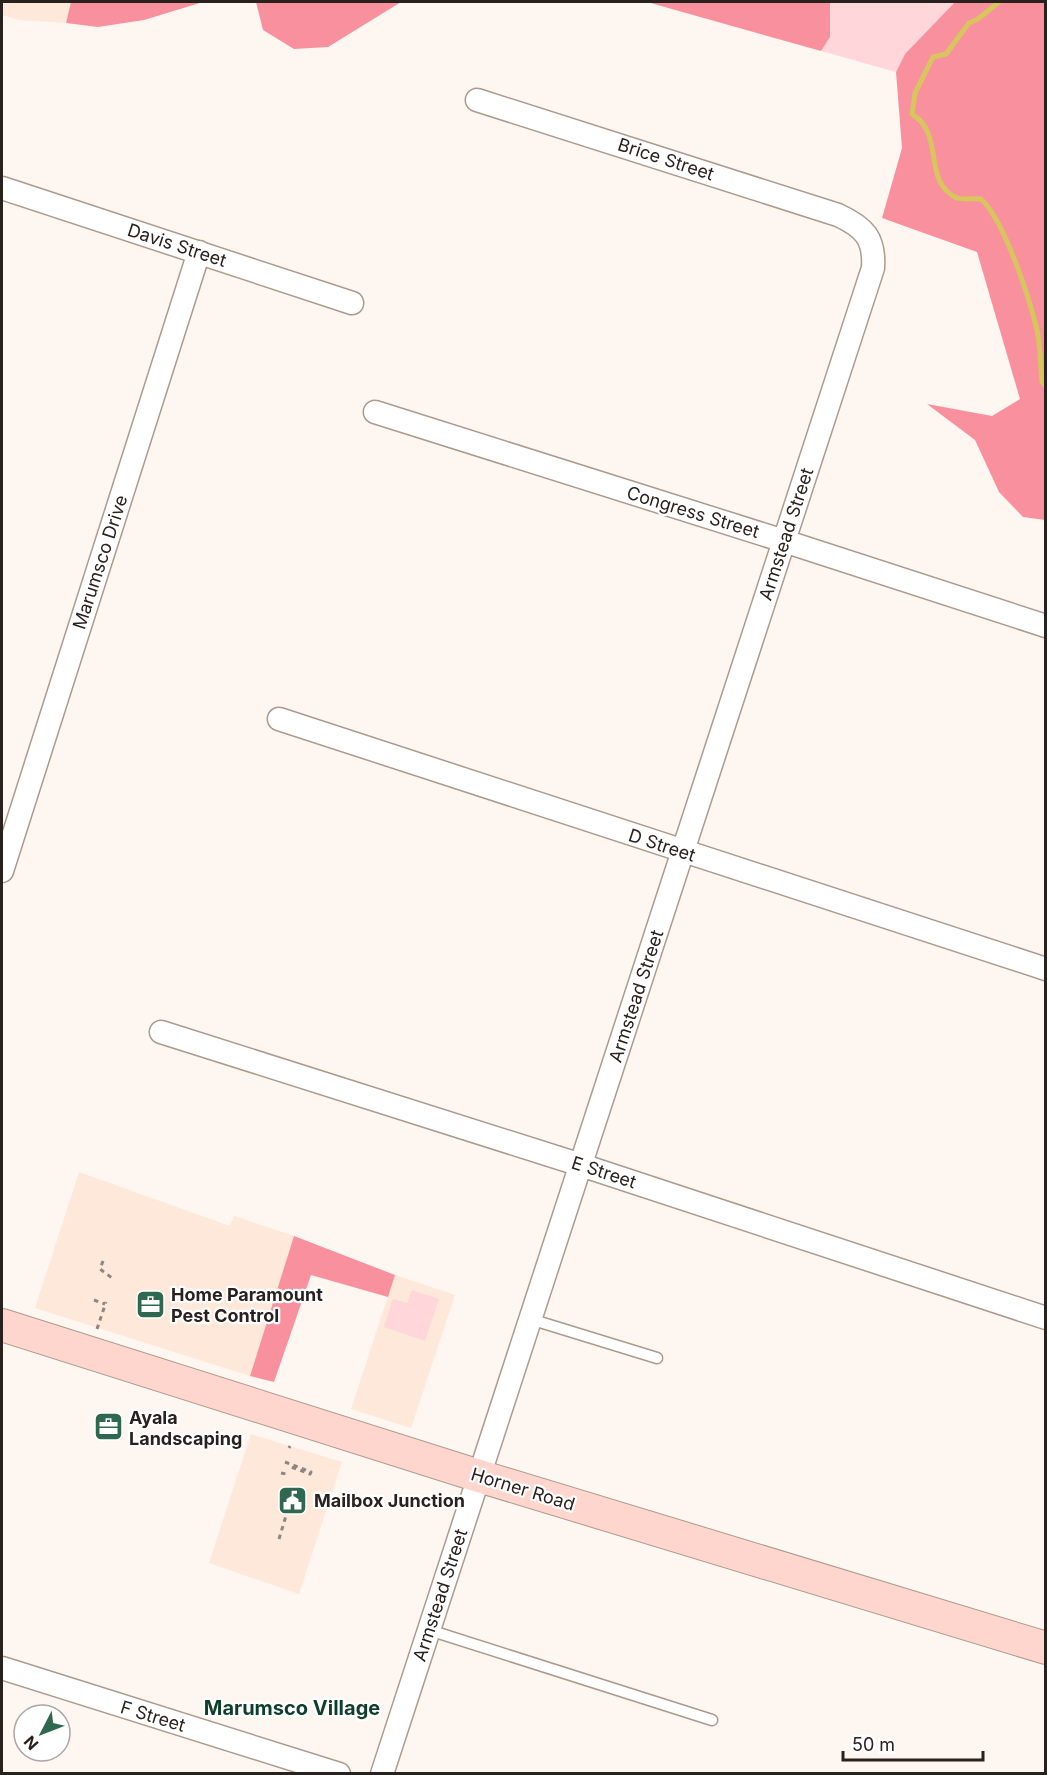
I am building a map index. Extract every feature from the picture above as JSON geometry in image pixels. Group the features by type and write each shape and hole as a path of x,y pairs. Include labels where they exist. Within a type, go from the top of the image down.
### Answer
{"main road":[{"name":"Horner Road","path":"2,1324 479,1476 1046,1648"}],"street":[{"name":"Brice Street","path":"477,100 818,208 854,223"},
{"name":"Davis Street","path":"2,188 352,303"},
{"name":"Armstead Street","path":"382,1773 873,268 874,254 871,241 854,223"},
{"name":"Marumsco Drive","path":"2,871 199,252"},
{"name":"Congress Street","path":"375,412 1046,626"},
{"name":"D Street","path":"279,719 1046,969"},
{"name":"E Street","path":"161,1032 581,1165 1046,1317"},
{"name":"F Street","path":"2,1668 339,1773"}],"lane":[{"path":"530,1319 657,1358"},
{"path":"429,1630 712,1720"}],"path":[{"path":"103,1261 100,1269 112,1278"},
{"path":"94,1300 106,1303 97,1330"},
{"path":"285,1462 311,1472 310,1474 291,1467 290,1469"},
{"path":"279,1539 288,1509"}],"shaded area":[{"path":"2,2 71,2 66,23 19,20 2,15"},
{"path":"71,2 203,2 144,20 98,27 66,23"},
{"path":"256,2 401,2 328,47 294,49 263,30"},
{"path":"647,2 830,2 830,37 821,51"},
{"path":"830,2 955,2 905,54 896,72 821,51 830,37"},
{"path":"955,2 1045,2 1045,520 1023,517 999,492 975,440 927,404 992,416 1020,399 977,252 882,218 902,148 896,72 905,54"},
{"path":"79,1172 230,1226 234,1216 294,1236 250,1376 35,1308"},
{"path":"294,1236 395,1275 388,1297 311,1275 274,1382 250,1376"},
{"path":"395,1275 455,1295 411,1428 351,1409"},
{"path":"412,1290 439,1299 425,1341 384,1327 393,1299 407,1303"},
{"path":"251,1434 342,1462 299,1594 209,1563"}],"waterway":[{"path":"999,2 978,19 969,23 946,54 933,57 915,93 912,114 922,123 928,134 936,169 946,190 957,198 981,199 998,222 1020,275 1035,322 1042,382 1046,387"}],"place":[{"name":"Home Paramount Pest Control","path":"150,1304"},
{"name":"Ayala Landscaping","path":"108,1427"},
{"name":"Mailbox Junction","path":"293,1500"}],"district":[{"name":"Marumsco Village","path":"292,1708"}]}
